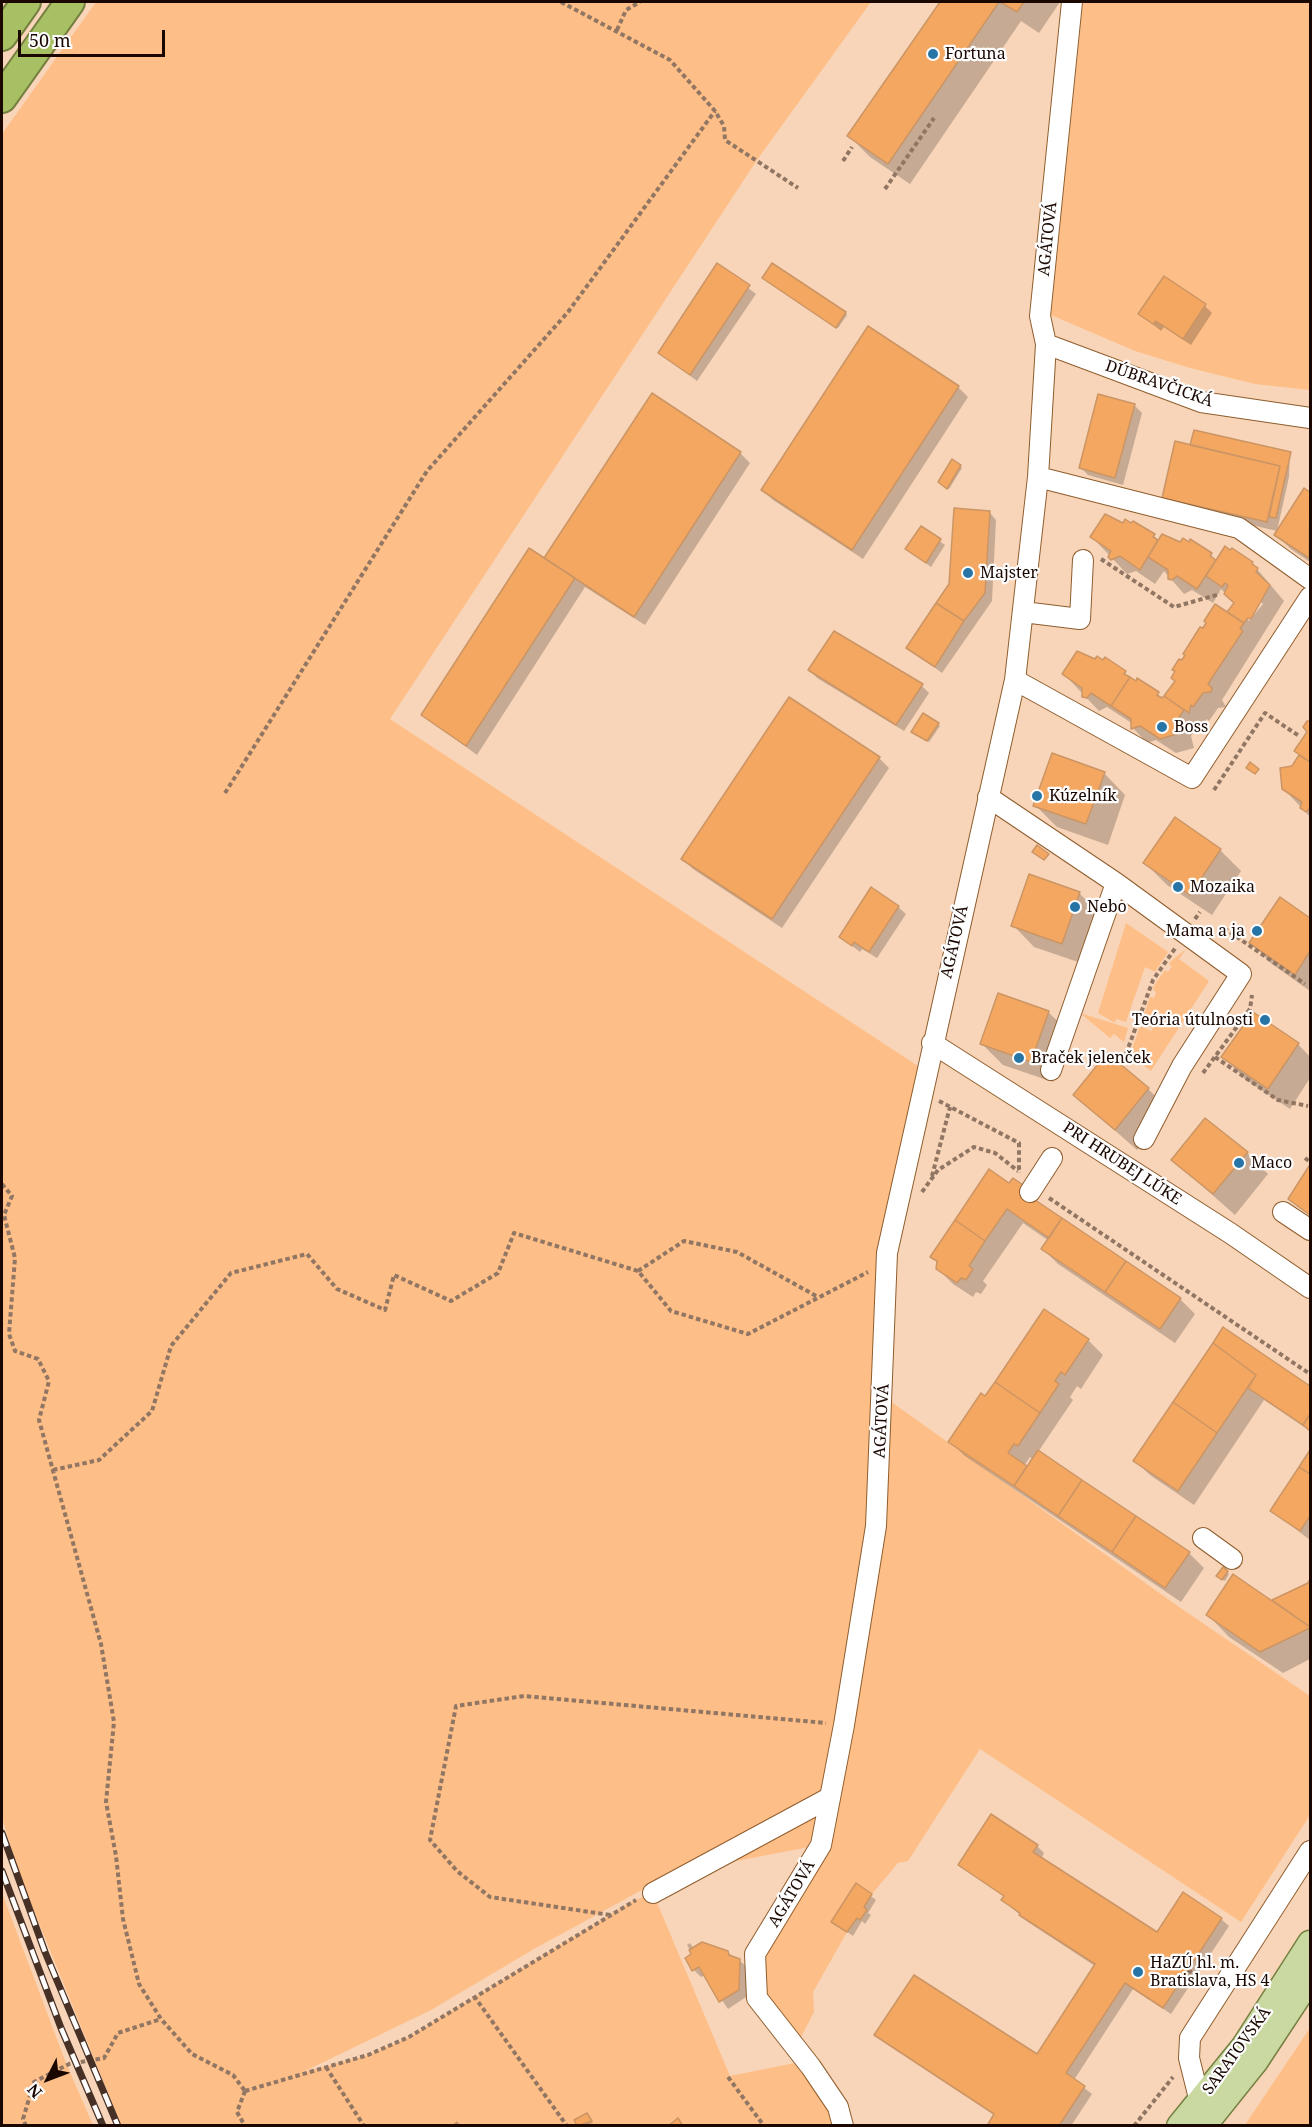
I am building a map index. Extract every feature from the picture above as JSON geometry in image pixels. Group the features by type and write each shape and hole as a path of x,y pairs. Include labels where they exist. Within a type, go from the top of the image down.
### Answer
{"highway":[{"path":"2,36 26,2"},
{"path":"2,98 70,2"}],"main road":[{"name":"SARATOVSKÁ","path":"1179,2126 1244,2046 1311,1943"},
{"name":"SARATOVSKÁ","path":"1204,2126 1256,2061 1311,1979"}],"street":[{"name":"AGÁTOVÁ","path":"843,2126 838,2107 811,2067 757,1998 755,1954 821,1845 844,1725 876,1526 887,1262 932,1043 1015,680 1038,477 1046,344 1041,316 1072,2"},
{"name":"DÚBRAVČICKÁ","path":"1046,344 1201,402 1311,418"},
{"path":"1038,477 1239,528 1311,579"},
{"path":"1023,612 1080,619 1091,559"},
{"path":"1015,680 1192,778 1311,597"},
{"path":"988,797 1116,883 1240,974 1182,1066 1144,1139"},
{"path":"1051,1070 1116,883"},
{"name":"PRI HRUBEJ LÚKE","path":"932,1043 1230,1233 1311,1288"},
{"path":"1032,1190 1052,1158"},
{"path":"1283,1212 1311,1230"},
{"path":"1203,1538 1232,1559"},
{"path":"653,1893 829,1798"},
{"path":"1200,2102 1189,2058 1190,2038 1311,1851"}],"path":[{"path":"561,2 670,60 715,111 724,126 725,140 798,188"},
{"path":"617,30 626,10 640,2"},
{"path":"225,793 427,471 568,312 715,111"},
{"path":"885,189 934,118"},
{"path":"843,161 852,147"},
{"path":"1091,559 1174,607 1220,594"},
{"path":"1214,790 1265,713 1299,736"},
{"path":"1224,928 1305,984"},
{"path":"1126,1054 1153,980 1180,941"},
{"path":"1203,1073 1250,1009 1252,991"},
{"path":"1215,1058 1278,1100 1308,1106"},
{"path":"922,1093 1019,1143 1019,1178 1032,1190 1311,1374"},
{"path":"932,1178 950,1107"},
{"path":"921,1199 923,1188 938,1170 974,1147 995,1152 1018,1172"},
{"path":"1305,1158 1310,1162"},
{"path":"2,1184 12,1196 4,1215 15,1258 9,1334 15,1351 38,1359 49,1381 39,1420 100,1644 114,1722 106,1802 116,1856 123,1919 139,1984 161,2019 192,2054 234,2075 245,2091"},
{"path":"53,1470 99,1460 152,1411 171,1346 231,1273 308,1254 337,1289 385,1310 394,1275 451,1301 498,1273 514,1233 638,1271 671,1311 748,1334 887,1262"},
{"path":"638,1271 684,1241 737,1252 818,1297"},
{"path":"610,1915 490,1897 457,1871 430,1840 456,1706 524,1696 844,1725"},
{"path":"245,2091 368,2055 409,2037 610,1915 653,1893"},
{"path":"474,1996 567,2126"},
{"path":"26,2126 23,2119 34,2082 69,2064 104,2058 118,2033 161,2019"},
{"path":"326,2067 364,2126"},
{"path":"728,2077 764,2126"},
{"path":"245,2091 237,2112 245,2126"}],"shaded area":[{"path":"96,2 871,2 757,160 390,719 924,1070 887,1253 883,1396 1179,1607 1310,1696 1310,1815 1241,1922 980,1749 908,1861 898,1863 872,1894 856,1883 831,1922 847,1932 813,1992 814,2012 796,2047 757,1998 755,1954 820,1845 673,1873 534,1949 431,2010 301,2073 368,2055 409,2037 631,1902 653,1893 730,2076 795,2063 811,2067 843,2126 121,2125 21,1879 2,1818 2,134"},
{"path":"1083,2 1310,2 1310,390 1255,384 1190,368 1135,351 1051,315"},
{"path":"1126,923 1168,952 1155,972 1145,967 1126,1022 1116,1019 1115,1023 1098,1013"},
{"path":"1186,949 1179,959 1209,981 1151,1071 1130,1055 1140,1026 1151,1031 1153,1028 1141,1024 1150,997 1154,998 1155,984 1165,970 1168,972 1172,966 1169,964 1171,961"},
{"path":"1080,1013 1128,1028 1124,1042 1114,1034 1110,1038"},
{"path":"2,1893 66,2063 93,2125 2,2125"},
{"path":"1310,2028 1310,2125 1245,2125"}],"building":[{"name":"Fortuna","path":"940,2 999,2 888,164 847,136"},
{"name":"Fortuna","path":"1000,2 1024,2 1017,12"},
{"path":"717,263 750,285 690,375 658,353"},
{"path":"772,263 846,312 836,328 762,278"},
{"path":"1164,276 1206,304 1183,339 1156,321 1153,324 1138,314"},
{"path":"868,326 959,386 852,550 761,490"},
{"path":"652,393 741,452 634,617 544,558"},
{"path":"1098,394 1135,404 1115,478 1079,468"},
{"path":"1194,430 1291,452 1276,518 1269,517 1280,466 1190,445"},
{"path":"1175,441 1280,466 1267,522 1162,498"},
{"path":"952,459 961,465 947,489 938,482"},
{"path":"1304,488 1310,492 1309,558 1274,535"},
{"name":"Majster","path":"954,508 990,511 985,593 964,621 936,603 949,584"},
{"path":"1105,514 1123,523 1125,519 1131,523 1133,521 1155,534 1153,537 1158,540 1140,570 1120,556 1111,560 1108,557 1111,551 1090,537"},
{"path":"921,526 941,539 926,563 905,549"},
{"path":"1162,534 1180,542 1183,538 1189,542 1190,539 1212,553 1210,556 1216,560 1197,589 1177,576 1172,580 1168,579 1168,570 1148,557"},
{"path":"1225,546 1253,562 1252,564 1258,568 1256,572 1270,585 1251,619 1248,618 1244,623 1227,612 1234,603 1224,594 1228,585 1225,583 1222,587 1206,576"},
{"path":"529,548 575,578 466,746 421,715"},
{"path":"936,603 964,621 935,667 906,648"},
{"path":"1215,604 1244,623 1240,629 1243,631 1208,684 1212,688 1211,692 1203,693 1193,707 1191,705 1189,713 1164,696 1175,681 1171,678 1175,671 1172,670 1179,659 1182,660 1185,655 1183,654 1200,627 1203,628 1206,623 1204,621"},
{"path":"834,631 923,684 896,725 808,670"},
{"path":"1077,651 1095,659 1097,656 1103,660 1105,657 1126,671 1124,674 1130,677 1111,706 1091,693 1087,698 1082,697 1082,688 1062,674"},
{"path":"1130,677 1136,681 1137,678 1159,692 1157,695 1162,698 1164,696 1184,710 1177,720 1180,733 1160,739 1140,726 1131,729 1131,719 1111,706"},
{"path":"789,697 880,757 772,919 681,859"},
{"path":"923,713 939,723 927,741 911,732"},
{"path":"1307,721 1310,721 1310,762 1294,751 1307,732 1303,727"},
{"path":"1052,753 1105,772 1086,824 1033,806"},
{"path":"1299,755 1310,762 1310,808 1306,812 1300,808 1302,802 1282,789 1280,768 1292,766"},
{"path":"1250,762 1259,769 1255,774 1246,768"},
{"path":"1175,817 1221,849 1190,895 1143,863"},
{"path":"1037,845 1049,854 1044,860 1032,852"},
{"path":"1029,874 1080,892 1062,944 1011,926"},
{"path":"871,887 899,906 869,952 854,942 852,946 839,937"},
{"path":"1280,897 1310,918 1310,951 1295,975 1249,943"},
{"path":"998,993 1049,1011 1031,1062 980,1044"},
{"path":"1253,1012 1299,1043 1268,1089 1221,1057"},
{"path":"1107,1053 1149,1088 1115,1130 1073,1095"},
{"path":"1205,1118 1248,1152 1213,1194 1171,1160"},
{"path":"1310,1167 1310,1215 1288,1199"},
{"path":"989,1169 1009,1183 1013,1178 1023,1185 1020,1190 1062,1218 1049,1238 1007,1209 985,1241 955,1220"},
{"path":"1062,1218 1126,1261 1105,1292 1041,1249"},
{"path":"955,1220 985,1241 969,1266 973,1269 966,1280 961,1278 957,1283 936,1269 937,1261 930,1257"},
{"path":"1126,1261 1181,1298 1160,1329 1105,1292"},
{"path":"1044,1309 1089,1339 1065,1375 1061,1372 1055,1381 1059,1384 1040,1413 995,1382"},
{"path":"1223,1327 1310,1386 1310,1414 1303,1425 1248,1388 1256,1375 1213,1343"},
{"path":"1213,1343 1256,1375 1217,1433 1173,1402"},
{"path":"995,1382 1040,1413 1018,1446 1014,1444 1008,1453 1027,1466 1014,1486 948,1442 981,1393 985,1396"},
{"path":"1173,1402 1217,1433 1178,1491 1133,1461"},
{"path":"1310,1414 1310,1431 1303,1425"},
{"path":"1038,1450 1082,1480 1058,1516 1014,1486"},
{"path":"1310,1450 1310,1474 1299,1467"},
{"path":"1299,1467 1310,1474 1310,1516 1300,1531 1270,1511"},
{"path":"1082,1480 1136,1516 1112,1552 1058,1516"},
{"path":"1136,1516 1190,1552 1165,1588 1112,1552"},
{"path":"1223,1567 1228,1571 1222,1580 1216,1576"},
{"path":"1233,1574 1310,1628 1260,1652 1206,1615"},
{"path":"1310,1579 1310,1627 1272,1600 1308,1583"},
{"name":"HaZÚ hl. m. Bratislava, HS 4","path":"991,1814 1038,1845 1033,1852 1157,1932 1183,1892 1222,1918 1163,2008 1125,1983 1066,2073 1085,2086 1059,2126 987,2126 994,2114 874,2035 914,1975 1037,2054 1095,1964 1019,1915 1020,1913 1001,1900 1004,1896 958,1865"},
{"path":"856,1883 872,1894 864,1907 867,1910 860,1920 857,1918 847,1932 831,1922"},
{"path":"702,1942 728,1951 729,1955 740,1959 739,1990 719,2002 699,1967 692,1971 685,1958 691,1954 689,1950"},
{"path":"587,2113 592,2121 577,2126 574,2120"},
{"path":"678,2118 683,2126 668,2126"}],"railway":[{"path":"2,1833 45,1952 118,2126"},
{"path":"2,1871 61,2028 103,2126"}],"place":[{"name":"Fortuna","path":"933,54"},
{"name":"Majster","path":"968,573"},
{"name":"Boss","path":"1162,727"},
{"name":"Kúzelník","path":"1037,796"},
{"name":"Mozaika","path":"1178,887"},
{"name":"Nebo","path":"1075,907"},
{"name":"Mama a ja","path":"1257,931"},
{"name":"Teória útulnosti","path":"1265,1020"},
{"name":"Braček jelenček","path":"1019,1058"},
{"name":"Maco","path":"1239,1163"},
{"name":"HaZÚ hl. m. Bratislava, HS 4","path":"1138,1972"}]}
